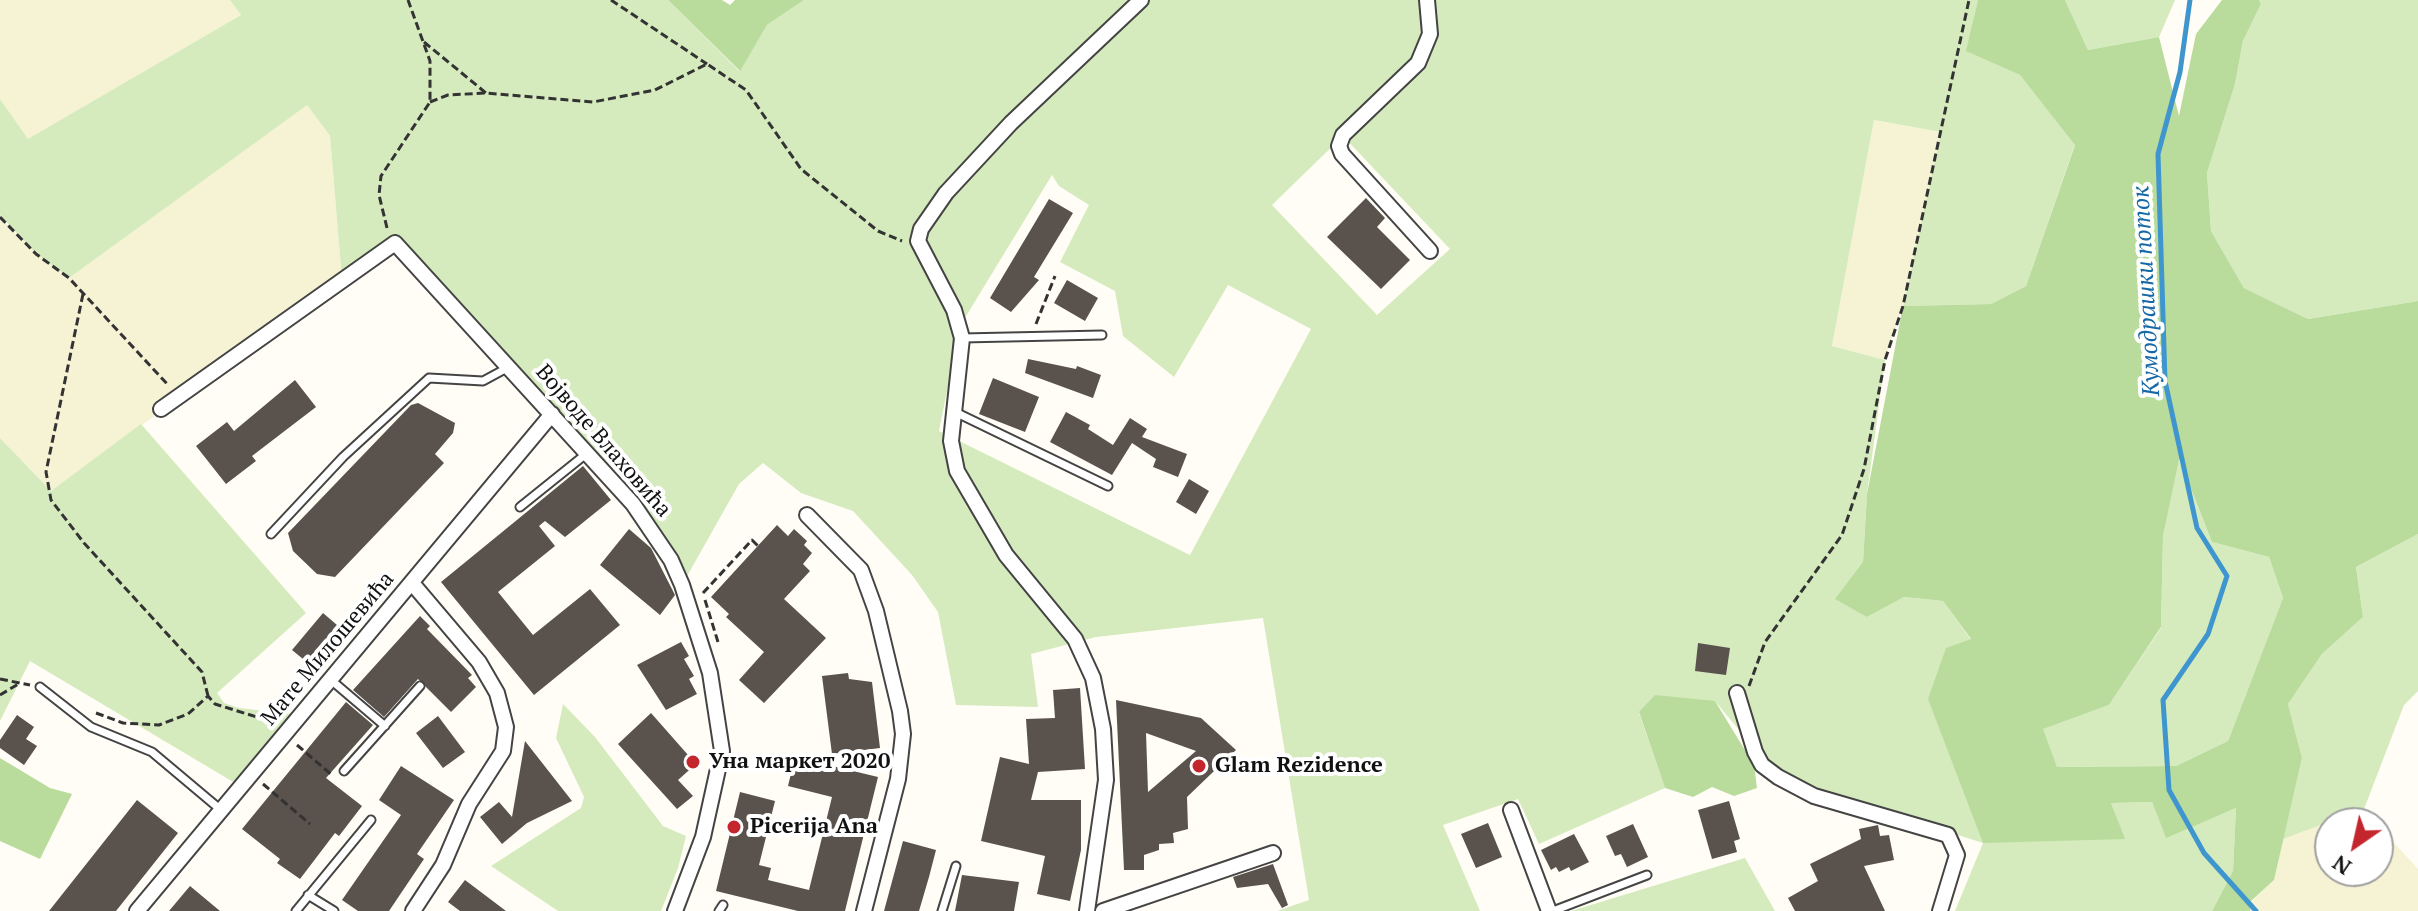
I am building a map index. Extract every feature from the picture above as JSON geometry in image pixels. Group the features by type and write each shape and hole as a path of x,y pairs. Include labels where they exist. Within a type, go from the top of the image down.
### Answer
{"street":[{"path":"1087,911 1104,818 1106,780 1103,729 1093,678 1075,639 1006,555 963,485 951,441 962,338 954,310 918,241 921,229 946,193 1011,123 1141,0"},
{"path":"1427,0 1430,34 1418,63 1343,135 1339,146 1342,154 1430,251"},
{"path":"161,409 395,243"},
{"name":"Војводе Влаховића","path":"395,243 633,504 671,560 699,631 716,699 722,743 719,771 703,837 675,911"},
{"name":"Мате Милошевића","path":"137,911 552,414"},
{"path":"807,515 861,570 876,611 900,711 903,734 898,779 864,911"},
{"path":"412,583 479,662 497,693 506,727 503,751 469,804 443,865 413,911"},
{"path":"1737,693 1755,752 1762,765 1778,777 1814,796 1948,835 1957,855 1940,911"},
{"path":"1511,810 1551,911"},
{"path":"1103,911 1273,853"}],"lane":[{"path":"962,338 1102,335"},
{"name":"Војводе Влаховића","path":"271,534 343,457 429,378 483,381 509,366"},
{"path":"955,412 1108,486"},
{"path":"520,507 588,453"},
{"path":"331,680 385,726"},
{"path":"344,771 420,686"},
{"path":"40,687 91,727 152,752 221,810"},
{"path":"296,911 371,820"},
{"path":"942,911 956,866"},
{"path":"1551,911 1647,875"},
{"path":"308,895 334,911"}],"path":[{"path":"395,243 386,226 379,195 381,176 430,102 430,61 408,0"},
{"path":"611,0 746,90 787,153 817,183 878,231 894,240 918,241"},
{"path":"1737,693 1748,690 1765,642 1842,535 1864,469 1885,360 1903,306 1969,0"},
{"path":"421,38 486,93"},
{"path":"430,102 448,95 486,93 593,102 655,90 707,64"},
{"path":"0,217 83,294 179,396"},
{"path":"1031,336 1055,276"},
{"path":"83,294 46,472 51,500 84,543 202,672 208,696 215,704 288,731 343,784"},
{"path":"703,593 752,540 758,546"},
{"path":"722,575 727,580"},
{"path":"0,679 40,687"},
{"path":"0,695 20,683"},
{"path":"90,711 123,723 159,725 188,714 208,696"},
{"path":"251,774 310,824"}],"shaded area":[{"path":"0,0 230,0 241,15 28,140 0,99"},
{"path":"306,104 330,136 342,280 51,491 0,438 0,217 36,254 69,278"},
{"path":"1874,120 1941,132 1903,306 1885,360 1832,346"},
{"path":"2314,828 2314,887 2394,887 2394,843 2418,869 2418,911 2250,911 2251,902 2274,880 2283,839"}],"green space":[{"path":"230,0 668,0 739,71 767,25 804,0 1978,0 1967,51 2020,75 2075,144 2026,286 1991,304 1903,306 1941,132 1874,120 1832,346 1885,360 1867,494 1863,562 1867,617 1904,597 1943,601 1971,640 1928,699 2124,839 2111,803 2152,802 2166,837 2236,808 2233,871 2212,911 1955,911 1983,843 1778,777 1715,701 1639,713 1665,788 1539,844 1518,799 1443,825 1480,911 1277,911 1309,900 1263,618 1096,637 1031,654 1038,707 956,705 938,612 912,575 853,511 801,493 763,463 739,484 682,585 656,536 395,243 342,280 330,136 307,105 69,278 36,254 0,215 0,99 28,139 241,15","holes":["1343,136 1450,249 1377,315 1272,205","1052,175 1059,186 1089,205 1060,262 1115,291 1123,336 1174,377 1228,285 1311,329 1190,555 939,431 960,326"]},
{"path":"668,0 722,0 730,5 735,0 804,0 767,25 740,71"},
{"path":"1978,0 2065,0 2088,50 2159,37 2179,116 2196,34 2222,0 2259,0 2261,4 2243,41 2235,84 2207,173 2211,231 2244,288 2308,319 2418,301 2418,534 2356,567 2363,617 2322,654 2288,704 2302,758 2274,880 2251,901 2250,911 2212,911 2233,871 2236,808 2166,838 2152,802 2111,803 2125,839 1983,843 1928,699 1946,648 1971,639 1943,601 1904,597 1867,617 1835,599 1863,562 1867,494 1903,306 1991,304 2026,286 2075,145 2020,75 1966,51","holes":["2179,459 2212,542 2269,557 2283,598 2228,741 2176,766 2057,767 2043,729 2109,705 2161,627 2163,536"]},
{"path":"2065,0 2175,0 2159,37 2088,50"},
{"path":"2259,0 2418,0 2418,301 2308,319 2244,288 2211,231 2207,173 2235,84 2243,41 2261,4"},
{"path":"141,424 306,613 217,693 224,703 239,708 292,714 235,783 30,661 0,721 0,438 51,491"},
{"path":"2178,458 2212,542 2269,557 2283,598 2228,741 2176,766 2057,767 2042,729 2109,705 2161,628 2163,536"},
{"path":"2418,534 2418,691 2404,705 2365,807 2314,807 2314,828 2283,839 2302,758 2288,704 2322,654 2363,617 2356,567"},
{"path":"1655,695 1715,701 1754,765 1757,788 1734,796 1712,787 1693,797 1665,788 1639,712"},
{"path":"563,704 595,737 663,826 686,836 678,868 661,911 558,911 491,866 581,808 584,797 556,738"},
{"path":"0,758 50,788 72,794 40,859 0,841"},
{"path":"1745,858 1775,911 1571,911"}],"building":[{"path":"1366,198 1385,218 1377,227 1410,260 1381,289 1327,237"},
{"path":"1049,199 1073,213 1034,277 1039,280 1011,312 990,298"},
{"path":"1067,280 1098,298 1085,321 1054,303"},
{"path":"1028,359 1076,369 1077,366 1101,375 1093,398 1025,373"},
{"path":"993,378 1039,397 1025,432 979,414"},
{"path":"295,380 316,407 252,456 256,461 226,484 196,446 227,422 234,431"},
{"path":"418,403 455,423 453,433 435,454 444,463 335,577 317,574 293,551 288,533 411,405"},
{"path":"1066,412 1090,425 1088,429 1113,445 1130,418 1147,429 1142,437 1187,454 1178,477 1153,467 1156,459 1132,443 1112,475 1050,442"},
{"path":"583,466 611,500 565,537 545,521 539,526 555,546 498,592 533,635 590,589 620,625 534,695 441,582"},
{"path":"1189,479 1209,491 1196,514 1176,502"},
{"path":"777,525 788,536 794,529 807,541 804,545 812,553 803,564 810,571 784,599 826,638 764,703 739,680 764,652 726,617 729,614 711,597"},
{"path":"629,529 651,548 675,595 660,615 600,565"},
{"path":"323,613 344,631 314,668 292,650"},
{"path":"420,616 430,626 427,629 472,675 468,678 476,687 451,712 418,679 384,717 353,690"},
{"path":"681,642 689,656 684,659 694,676 689,679 697,694 666,710 637,665"},
{"path":"1698,643 1730,648 1726,675 1695,671"},
{"path":"848,673 849,679 872,682 880,748 832,754 822,676"},
{"path":"1080,688 1085,769 1038,772 1031,800 1081,800 1081,850 1070,901 1037,894 1045,856 981,841 1000,757 1029,764 1026,719 1055,718 1053,690"},
{"name":"Glam Rezidence","path":"1116,700 1201,718 1236,750 1187,797 1188,829 1173,833 1174,843 1159,844 1159,850 1144,855 1144,870 1124,870","holes":["1146,733 1196,751 1148,792"]},
{"path":"346,702 373,725 326,778 362,806 339,836 335,833 300,879 277,863 280,859 242,829"},
{"path":"651,713 696,764 678,780 693,796 677,809 618,744"},
{"path":"17,715 34,727 26,739 37,746 24,765 0,748 0,740"},
{"path":"438,716 465,752 443,768 416,733"},
{"path":"525,741 572,801 527,823 502,844 480,817 499,802 512,817"},
{"path":"795,757 878,777 845,911 798,911 716,891 740,792 775,801 759,865 771,868 768,880 809,890 832,797 788,786"},
{"path":"401,766 454,800 417,854 424,859 389,911 358,911 342,900 401,815 379,800"},
{"path":"137,800 178,833 116,911 49,911"},
{"path":"1729,801 1740,839 1734,841 1737,852 1712,859 1698,810"},
{"path":"1488,823 1502,857 1476,868 1461,834"},
{"path":"1633,824 1648,857 1627,867 1621,854 1615,856 1606,836"},
{"path":"1878,825 1880,836 1889,835 1894,860 1864,866 1885,911 1795,911 1788,898 1818,881 1810,864 1861,839 1859,829"},
{"path":"1574,834 1589,862 1571,871 1569,867 1559,872 1556,867 1551,870 1541,850"},
{"path":"903,841 936,850 929,877 919,911 884,911"},
{"path":"1273,864 1288,905 1282,908 1268,884 1237,888 1233,877"},
{"path":"962,875 1019,882 1014,911 955,911"},
{"path":"465,880 506,911 460,911 448,902"},
{"path":"190,886 220,911 169,911"}],"waterway":[{"name":"Кумодрашки поток","path":"2190,0 2180,72 2158,154 2165,381 2197,528 2227,576 2208,634 2163,700 2169,790 2204,853 2256,911"}],"place":[{"name":"Уна маркет 2020","path":"693,762"},
{"name":"Glam Rezidence","path":"1199,766"},
{"name":"Picerija Ana","path":"734,827"}]}
